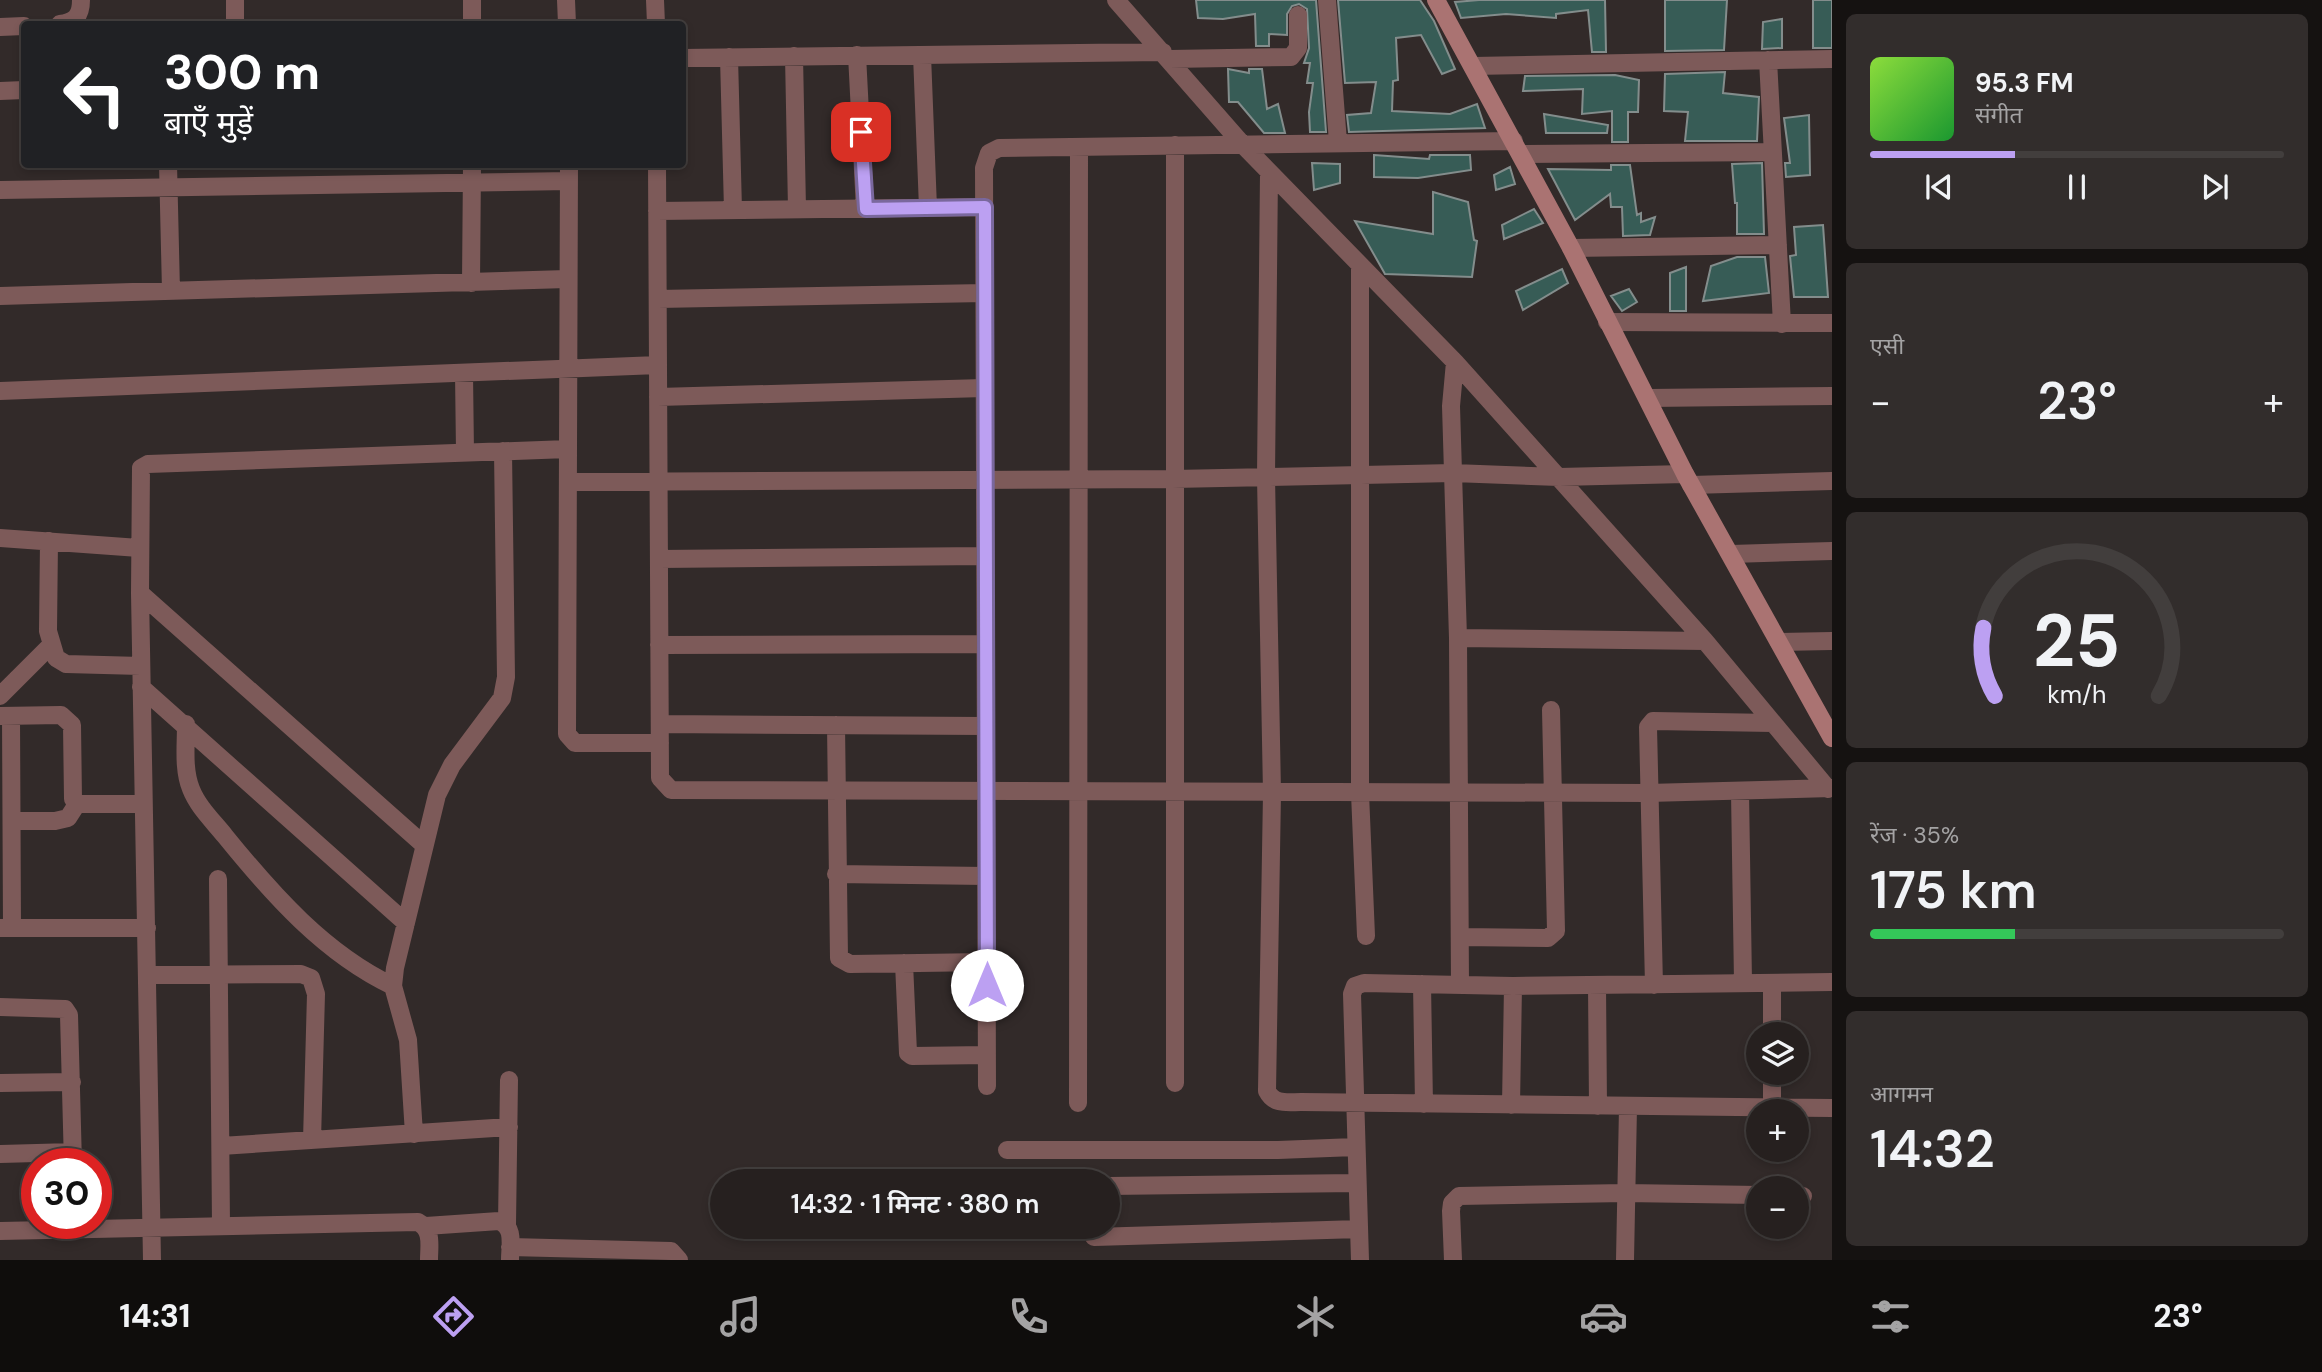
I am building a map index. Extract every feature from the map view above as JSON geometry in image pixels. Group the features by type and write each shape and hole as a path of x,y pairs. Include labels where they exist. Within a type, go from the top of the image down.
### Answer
{"street":[{"path":"67,21 78,16 81,0"},
{"path":"235,0 236,21"},
{"path":"472,0 472,21"},
{"path":"566,0 567,21"},
{"path":"655,0 656,21"},
{"path":"1116,0 1243,145 1455,362 1705,641 1830,789"},
{"path":"1327,0 1338,142"},
{"path":"1436,0 1571,247 1688,480 1830,730"},
{"path":"686,58 857,55 1291,57 1297,52 1298,15"},
{"path":"0,27 21,26"},
{"path":"857,55 866,209"},
{"path":"922,55 928,208"},
{"path":"794,56 797,209"},
{"path":"729,57 733,210"},
{"path":"1473,66 1832,59"},
{"path":"1768,60 1782,324"},
{"path":"0,91 21,90"},
{"path":"987,1086 985,160 992,149 1338,142 1773,152"},
{"path":"1175,145 1175,1083"},
{"path":"1078,1103 1079,147"},
{"path":"167,168 171,291"},
{"path":"657,168 660,778 671,790 1648,793 1830,789"},
{"path":"1269,172 1266,477 1272,793 1267,1091 1277,1101 1746,1107"},
{"path":"0,190 569,173 567,734 575,743 660,743"},
{"path":"471,283 472,174"},
{"path":"657,211 985,207"},
{"path":"1571,247 1778,245"},
{"path":"1360,265 1360,793 1366,936"},
{"path":"0,296 567,279"},
{"path":"658,299 985,293"},
{"path":"1607,322 1832,323"},
{"path":"1455,362 1451,406 1458,638 1460,985"},
{"path":"0,391 658,365"},
{"path":"464,373 465,453"},
{"path":"659,397 984,388"},
{"path":"1649,398 1832,396"},
{"path":"152,1260 149,975 139,548 141,468 148,464 568,449"},
{"path":"414,1133 408,1040 393,986 405,923 437,795 452,765 502,698 506,677 503,452"},
{"path":"568,482 1173,479 1453,473 1832,481"},
{"path":"0,538 139,548"},
{"path":"49,541 50,646 57,658 66,664 141,666"},
{"path":"1731,554 1832,551"},
{"path":"659,559 984,556"},
{"path":"140,593 424,845"},
{"path":"1458,638 1705,641"},
{"path":"1779,642 1832,641"},
{"path":"659,645 984,645"},
{"path":"0,696 50,646"},
{"path":"141,687 186,724 405,923"},
{"path":"1460,937 1553,936 1556,930 1551,710"},
{"path":"76,804 73,799 72,725 68,719 61,715 5,716 12,821 6,928 147,928"},
{"path":"1654,985 1648,727 1653,722 1773,723"},
{"path":"186,724 186,772 196,800 251,869 311,930 352,963 393,986"},
{"path":"660,724 985,726"},
{"path":"836,725 839,958 850,964 987,962"},
{"path":"1740,792 1743,982"},
{"path":"76,804 143,804"},
{"path":"12,821 55,821 68,818 76,804"},
{"path":"836,874 986,876"},
{"path":"218,879 222,1226"},
{"path":"904,963 908,1052 912,1056 987,1055"},
{"path":"149,975 301,974 315,983 312,1140"},
{"path":"1360,1260 1352,994 1355,986 1364,983 1513,986 1832,982"},
{"path":"1422,984 1424,1104"},
{"path":"1772,984 1772,1022"},
{"path":"1597,985 1598,1106"},
{"path":"1511,1105 1513,986"},
{"path":"0,1007 65,1009 71,1027 73,1148"},
{"path":"509,1080 507,1224 510,1230 510,1253 671,1251 677,1254 679,1260"},
{"path":"0,1083 72,1082"},
{"path":"1625,1260 1628,1107"},
{"path":"1809,1108 1832,1108"},
{"path":"221,1146 509,1127"},
{"path":"1007,1150 1264,1150 1355,1147"},
{"path":"0,1154 21,1155"},
{"path":"1120,1186 1357,1183"},
{"path":"1453,1260 1451,1211 1452,1203 1460,1196 1625,1193 1746,1195"},
{"path":"112,1227 418,1222 426,1226 499,1221 507,1224"},
{"path":"426,1226 429,1260"},
{"path":"1120,1236 1359,1229"},
{"path":"0,1231 21,1230"}],"building":[{"path":"1196,0 1316,0 1326,132 1310,132 1309,112 1313,83 1307,83 1310,63 1304,63 1309,48 1307,9 1299,4 1292,6 1287,14 1287,35 1269,34 1269,46 1256,46 1255,14 1223,19 1198,18"},
{"path":"1338,0 1420,0 1434,21 1455,69 1442,74 1421,35 1396,38 1398,80 1393,81 1392,111 1450,114 1477,104 1485,128 1349,132 1347,115 1371,113 1376,82 1345,83"},
{"path":"1605,0 1606,52 1592,52 1588,10 1556,14 1556,18 1506,14 1461,18 1455,2"},
{"path":"1665,0 1727,0 1724,50 1665,51"},
{"path":"1813,0 1832,0 1832,48 1813,48"},
{"path":"1782,19 1782,48 1762,49 1763,22"},
{"path":"1228,69 1249,73 1249,69 1262,69 1267,109 1278,104 1285,133 1264,133 1238,102 1229,102"},
{"path":"1725,72 1723,93 1759,97 1757,141 1685,141 1688,112 1664,111 1665,74"},
{"path":"1615,75 1639,80 1638,112 1628,112 1628,142 1612,142 1612,111 1582,114 1583,89 1523,91 1525,76"},
{"path":"1544,114 1608,125 1607,133 1546,133"},
{"path":"1809,115 1810,175 1786,177 1785,163 1790,163 1784,118"},
{"path":"1374,155 1429,159 1430,155 1470,155 1471,170 1418,178 1374,177"},
{"path":"1312,163 1340,164 1340,183 1314,190"},
{"path":"1762,163 1764,234 1737,234 1737,203 1732,164"},
{"path":"1611,165 1630,165 1637,215 1641,213 1641,222 1655,217 1650,235 1623,236 1622,207 1611,207 1610,194 1575,220 1548,169 1611,170"},
{"path":"1510,167 1515,184 1496,190 1494,175"},
{"path":"1433,192 1468,202 1474,240 1477,241 1472,277 1385,274 1355,221 1433,234"},
{"path":"1534,209 1543,223 1504,239 1502,225"},
{"path":"1823,225 1828,297 1794,297 1790,256 1796,255 1794,227"},
{"path":"1737,257 1765,257 1769,293 1703,301 1711,266"},
{"path":"1686,267 1686,311 1670,311 1670,273"},
{"path":"1562,269 1568,283 1523,310 1516,291"},
{"path":"1629,289 1637,302 1622,311 1611,296"}],"route":[{"path":"861,132 866,209 985,207 984,645 987,985"}]}
